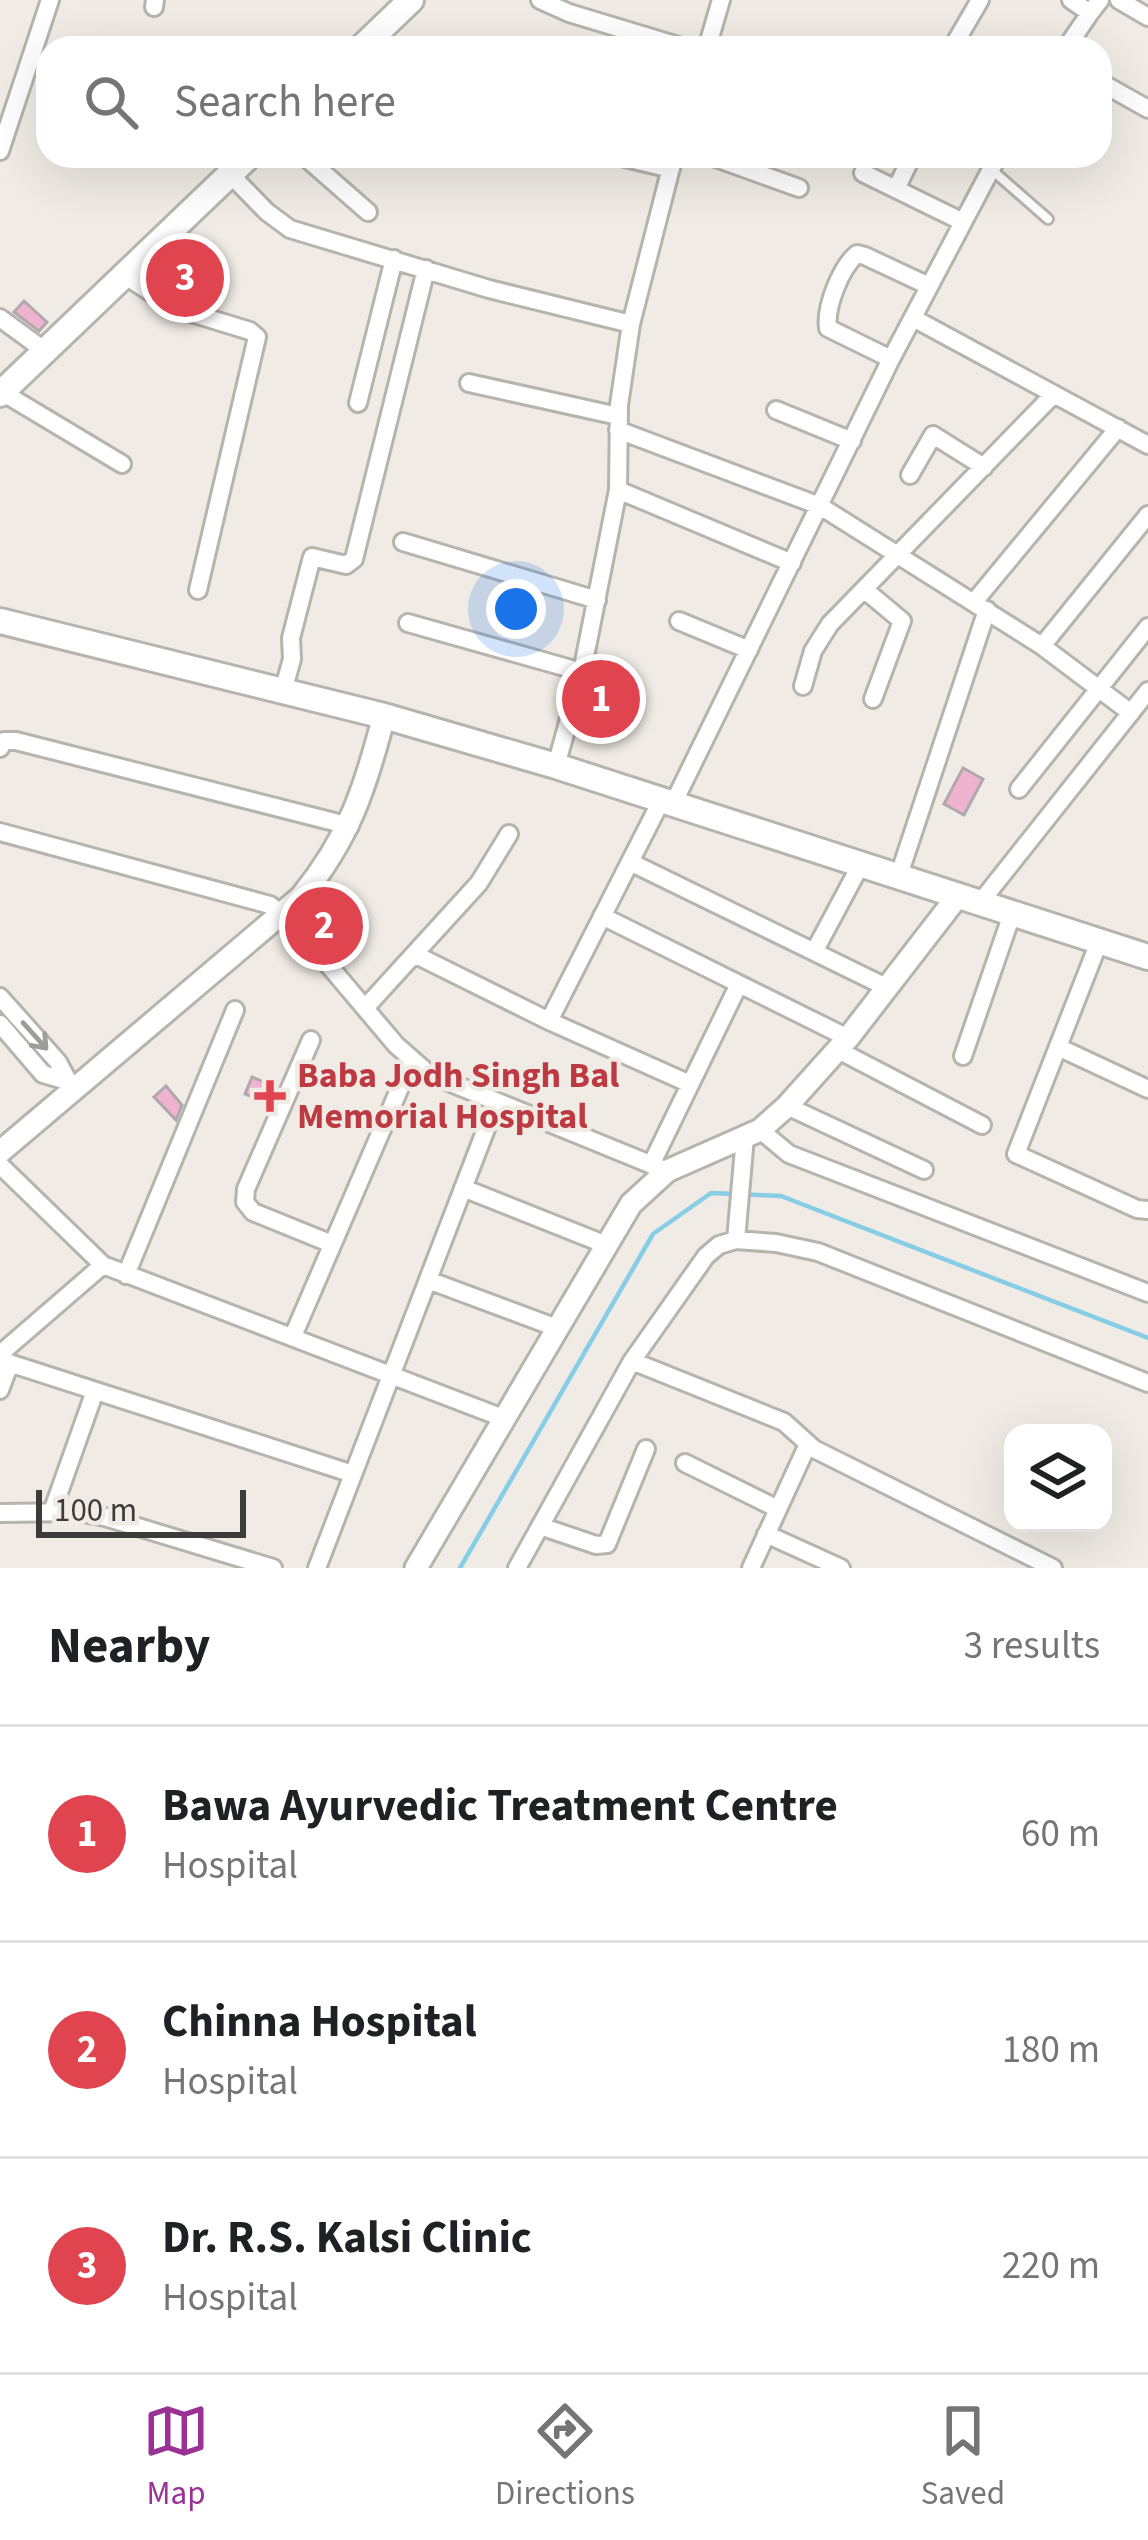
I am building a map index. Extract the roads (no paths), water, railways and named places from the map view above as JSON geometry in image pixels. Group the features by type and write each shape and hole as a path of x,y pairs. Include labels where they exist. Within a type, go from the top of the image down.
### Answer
{"main road":[{"path":"374,36 411,0"},
{"path":"1,393 236,168"},
{"path":"0,621 384,716 556,766 1148,957"}],"street":[{"path":"38,36 50,0"},
{"path":"540,0 646,36"},
{"path":"710,36 721,0"},
{"path":"959,36 980,0"},
{"path":"1071,0 1095,7 1074,36"},
{"path":"1119,0 1148,17"},
{"path":"0,151 36,42"},
{"path":"1112,89 1148,110"},
{"path":"318,168 368,212"},
{"path":"556,766 582,672 618,490 618,423 631,324 671,168"},
{"path":"743,168 799,188"},
{"path":"896,189 906,168"},
{"path":"549,1021 630,862 749,650 891,359 992,168"},
{"path":"863,173 963,222"},
{"path":"230,174 290,229 631,324"},
{"path":"891,359 828,328 827,314 848,262 857,254 865,256 929,286"},
{"path":"358,403 394,260"},
{"path":"283,691 312,557 346,565 354,559 426,269"},
{"path":"124,275 175,308 257,337 198,590"},
{"path":"0,318 45,351"},
{"path":"913,318 1148,445"},
{"path":"469,383 618,423 820,506 1042,646 1131,713"},
{"path":"1,393 122,464"},
{"path":"803,686 820,636 1054,394"},
{"path":"776,410 852,441"},
{"path":"898,878 981,606 1118,428"},
{"path":"910,475 933,435 984,467"},
{"path":"618,490 792,563"},
{"path":"1042,646 1148,514"},
{"path":"403,542 597,600"},
{"path":"865,590 902,621 873,699"},
{"path":"680,621 749,650"},
{"path":"408,623 582,672"},
{"path":"1018,788 1148,627"},
{"path":"0,832 246,896 283,913 411,1062 448,1083 659,1168 750,1142 788,1106 1148,691"},
{"path":"0,1152 69,1085 301,898 333,858 350,826 366,787 384,716"},
{"path":"0,748 4,741 16,741 350,826"},
{"path":"365,1008 490,869 509,834"},
{"path":"630,862 888,988"},
{"path":"814,952 860,866"},
{"path":"963,1056 1012,914"},
{"path":"602,916 739,984 982,1125"},
{"path":"1100,942 1018,1157 1137,1210 1148,1210"},
{"path":"416,955 690,1084"},
{"path":"416,1568 604,1244 659,1168 690,1084 739,984"},
{"path":"1,999 58,1062 69,1085"},
{"path":"126,1275 235,1010"},
{"path":"0,1024 43,1074 69,1085"},
{"path":"311,1040 246,1189 245,1202 253,1212 332,1244"},
{"path":"1058,1047 1148,1089"},
{"path":"293,1336 411,1062"},
{"path":"317,1568 496,1102"},
{"path":"788,1106 923,1170"},
{"path":"736,1240 750,1142"},
{"path":"750,1142 1148,1293"},
{"path":"0,1165 103,1265 503,1418"},
{"path":"464,1188 604,1244"},
{"path":"517,1568 632,1360 706,1256 736,1240 818,1252 1148,1383"},
{"path":"0,1390 3,1359 103,1265"},
{"path":"428,1280 557,1328"},
{"path":"3,1359 353,1474"},
{"path":"632,1360 784,1422 808,1444 1053,1568"},
{"path":"52,1512 95,1391"},
{"path":"751,1568 808,1444"},
{"path":"540,1526 596,1545 607,1544 646,1448"},
{"path":"685,1463 778,1509"},
{"path":"0,1513 105,1517 273,1568"},
{"path":"766,1534 841,1568"}],"lane":[{"path":"1000,168 1048,219"}],"waterway":[{"path":"460,1568 653,1234 711,1193 781,1196 1148,1338"}],"place":[{"name":"Dr. R.S. Kalsi Clinic","path":"185,278"},
{"name":"Bawa Ayurvedic Treatment Centre","path":"601,699"},
{"name":"Chinna Hospital","path":"324,926"},
{"name":"Baba Jodh Singh Bal Memorial Hospital","path":"270,1096"}]}
